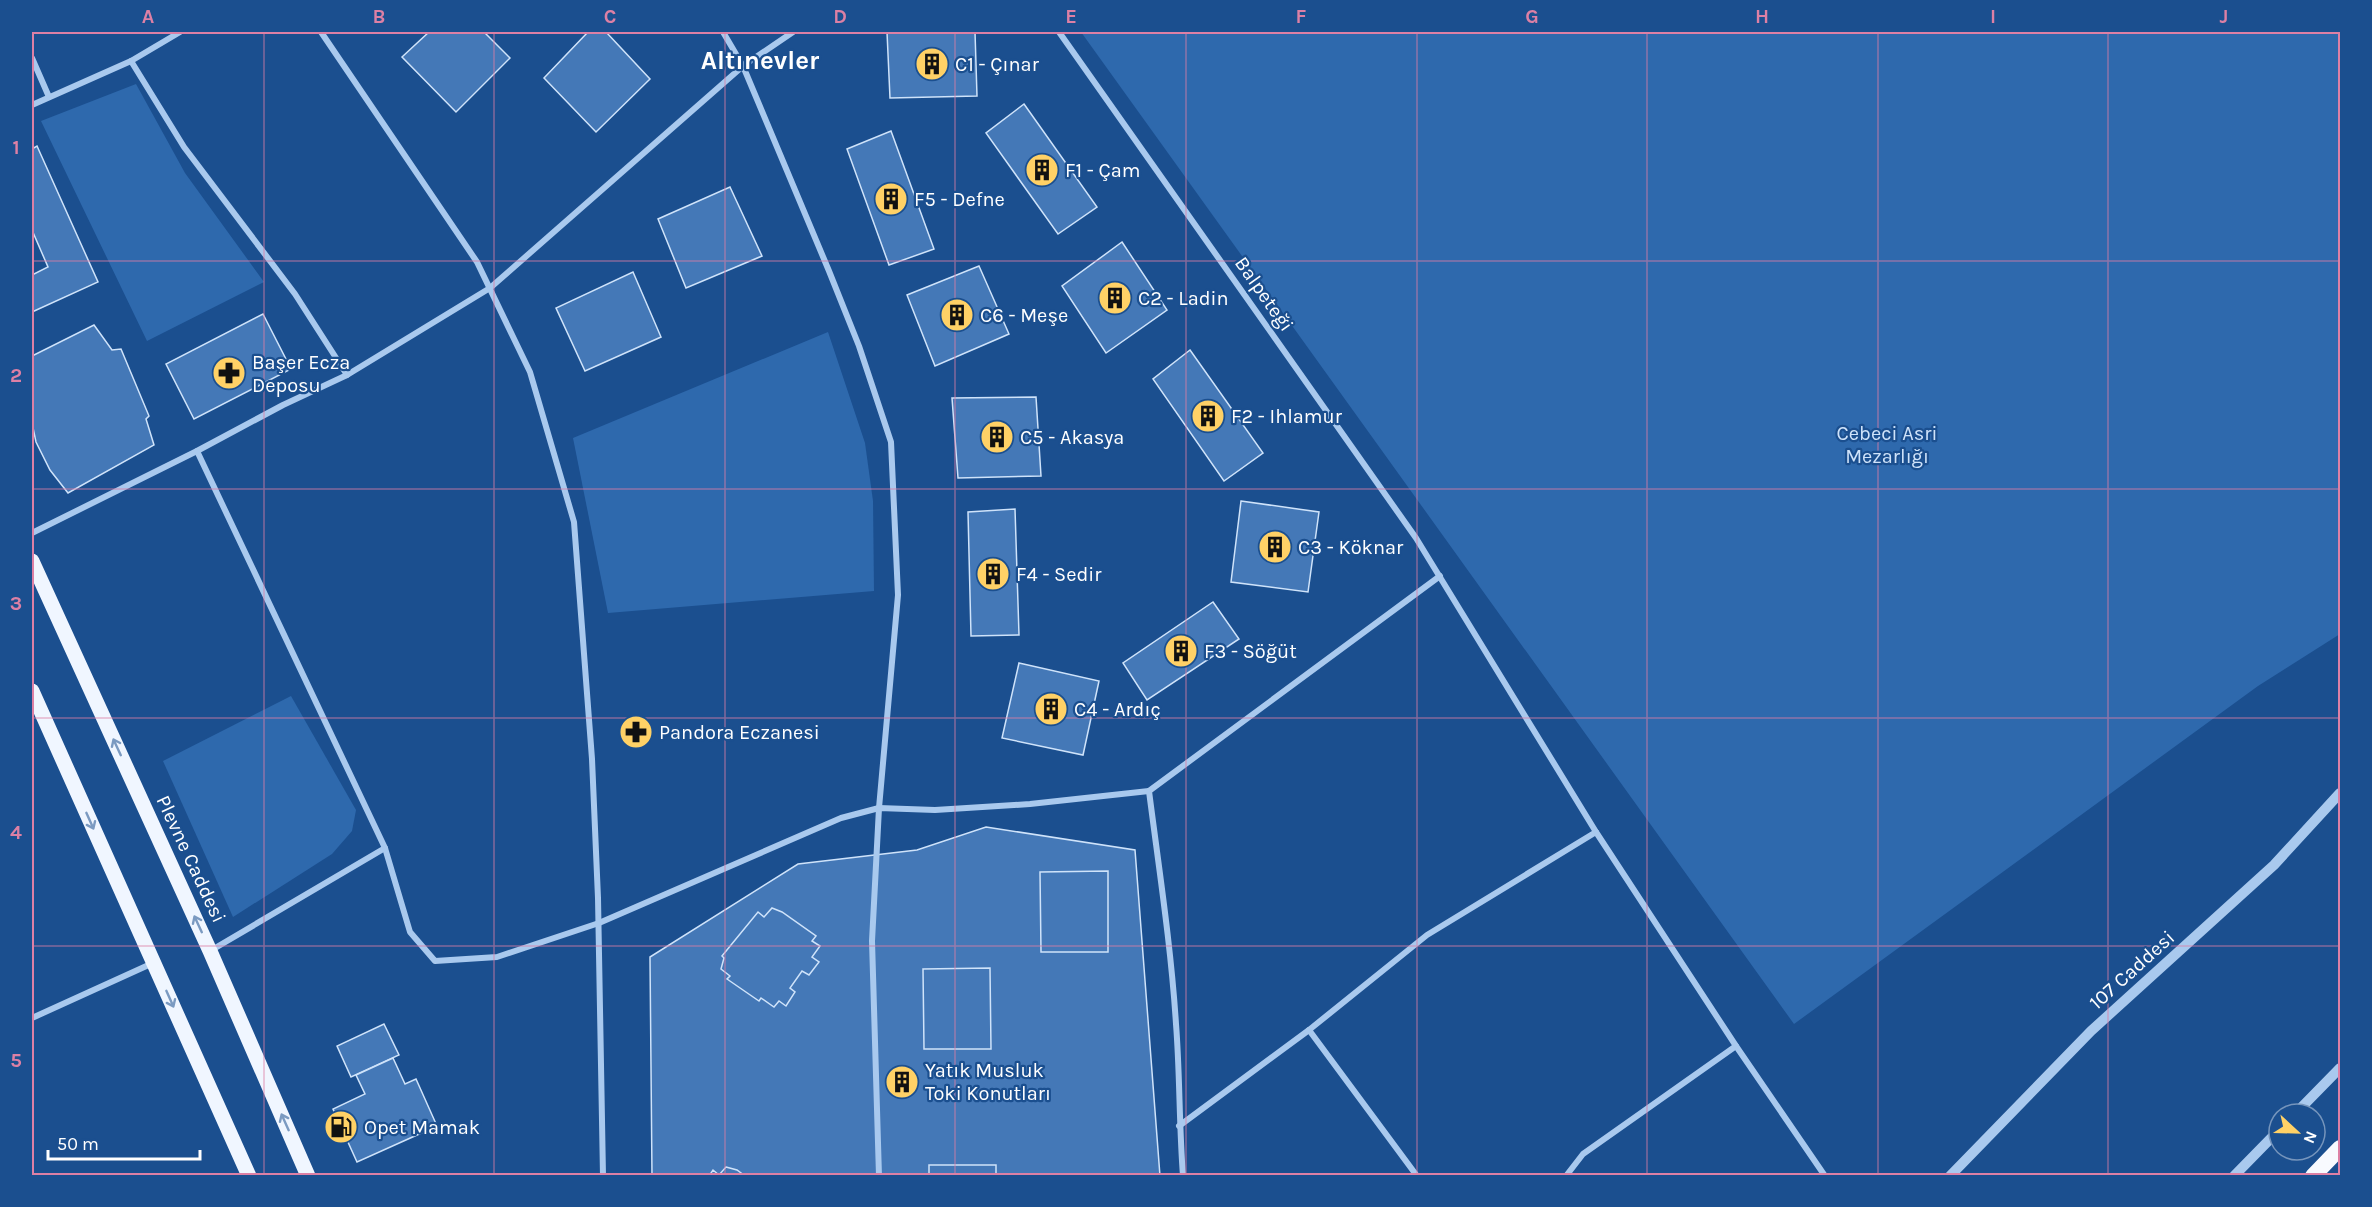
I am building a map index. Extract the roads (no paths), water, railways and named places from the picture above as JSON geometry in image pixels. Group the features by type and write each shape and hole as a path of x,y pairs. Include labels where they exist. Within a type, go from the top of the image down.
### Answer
{"highway":[{"path":"2313,1176 2340,1148"}],"main road":[{"name":"Plevne Caddesi","path":"32,561 210,951 308,1176"},
{"path":"32,691 249,1176"}],"street":[{"path":"32,105 131,61 180,32"},
{"path":"321,32 477,262 530,372 574,522 592,759 603,1176"},
{"path":"723,32 743,66 859,346 891,442 898,595 879,808 872,941 879,1176"},
{"path":"32,533 197,451 283,405 347,375 490,288 743,66 793,32"},
{"name":"Balpeteği","path":"1059,32 1416,538 1596,832 1736,1046 1825,1176"},
{"path":"32,58 49,97"},
{"path":"131,61 184,147 295,294 347,375"},
{"path":"197,451 385,848 410,932 435,961 497,957 598,923 841,818 879,808 934,810 1019,805 1149,791 1440,576"},
{"path":"1149,791 1167,926 1176,1025 1183,1176"},
{"name":"107 Caddesi","path":"1950,1176 2091,1031 2274,865 2340,793"},
{"path":"1179,1126 1309,1030 1427,935 1596,832"},
{"path":"210,951 385,848"},
{"path":"32,1018 153,963"},
{"path":"1309,1030 1417,1176"},
{"path":"1566,1176 1584,1155 1736,1046"},
{"path":"2307,1102 2340,1068"},
{"path":"2234,1176 2267,1142"}],"place":[{"name":"C1 - Çınar","path":"932,64"},
{"name":"F1 - Çam","path":"1042,170"},
{"name":"F5 - Defne","path":"891,199"},
{"name":"C2 - Ladin","path":"1115,298"},
{"name":"C6 - Meşe","path":"957,315"},
{"name":"Başer Ecza Deposu","path":"229,373"},
{"name":"F2 - Ihlamur","path":"1208,416"},
{"name":"C5 - Akasya","path":"997,437"},
{"name":"C3 - Köknar","path":"1275,547"},
{"name":"F4 - Sedir","path":"993,574"},
{"name":"F3 - Söğüt","path":"1181,651"},
{"name":"C4 - Ardıç","path":"1051,709"},
{"name":"Pandora Eczanesi","path":"636,732"},
{"name":"Yatık Musluk Toki Konutları","path":"902,1082"},
{"name":"Opet Mamak","path":"341,1127"}],"district":[{"name":"Altınevler","path":"760,60"}],"park label":[{"name":"Cebeci Asri Mezarlığı","path":"1887,444"}]}
